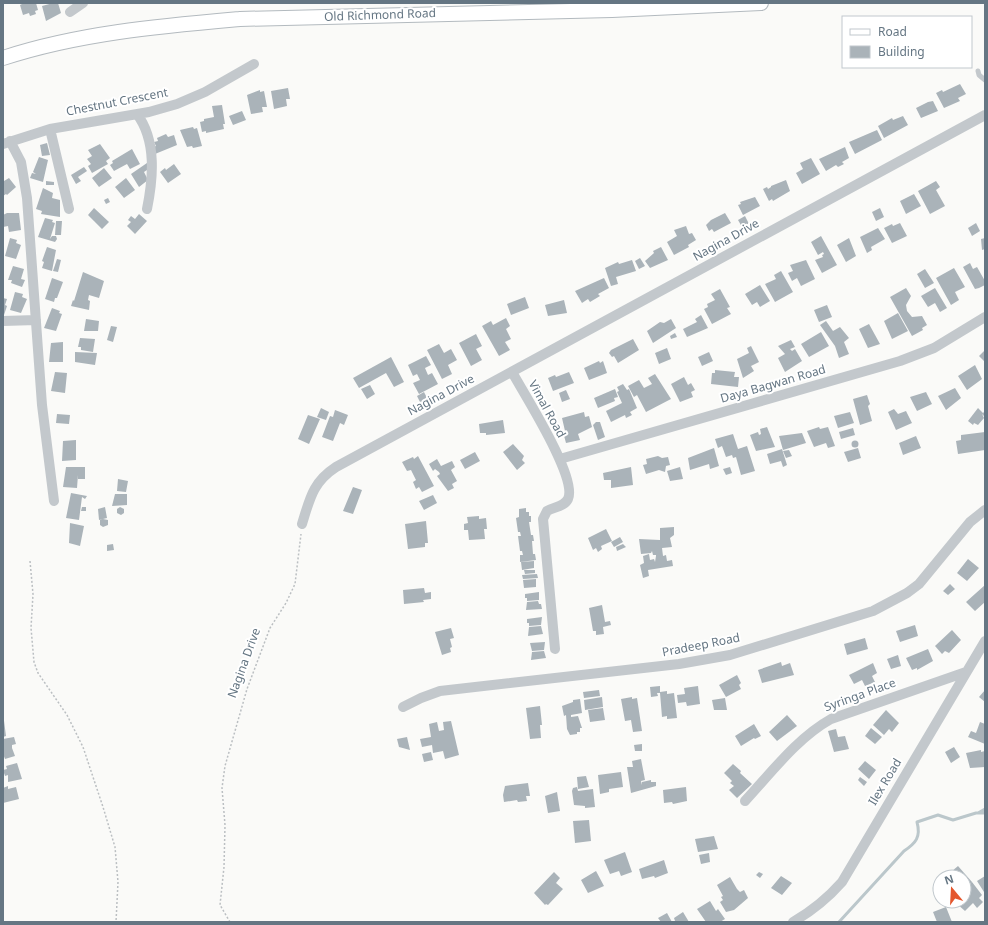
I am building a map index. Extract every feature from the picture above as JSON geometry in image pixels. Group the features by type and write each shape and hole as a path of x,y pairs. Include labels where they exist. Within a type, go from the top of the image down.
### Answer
{"street":[{"path":"70,12 83,3"},
{"name":"Old Richmond Road","path":"3,58 81,38 189,23 240,19 612,6 761,3"},
{"name":"Chestnut Crescent","path":"3,151 9,143 50,128 137,114 177,104 205,92 254,64"},
{"path":"137,114 144,126 152,163 153,174 147,209"},
{"name":"Nagina Drive","path":"302,524 312,491 326,474 985,115"},
{"path":"50,128 69,209"},
{"path":"9,143 21,162 23,171 42,405 54,501"},
{"name":"Daya Bagwan Road","path":"560,459 900,361 934,348 985,317"},
{"path":"3,321 36,320"},
{"name":"Vimal Road","path":"512,372 560,459 569,489 568,499 562,505 547,511 543,519 555,649"},
{"name":"Pradeep Road","path":"403,707 440,691 679,664 730,655 873,611 907,594 919,584 970,522 985,510"},
{"name":"Ilex Road","path":"793,922 818,907 842,882 985,641"},
{"name":"Syringa Place","path":"745,801 775,768 818,726 831,719 966,672"}],"lane":[{"path":"978,71 985,80"}],"path":[{"name":"Nagina Drive","path":"230,922 220,905 224,867 225,825 222,788 225,766 247,689 268,635 295,584 302,524"},
{"path":"30,561 33,594 31,628 34,662 38,673 66,715 83,747 103,807 115,847 118,882 116,922"}],"building":[{"path":"24,3 36,3 38,10 35,11 36,14 30,16 29,13 23,15 20,5"},
{"path":"58,3 61,13 46,21 42,6"},
{"path":"960,84 966,94 958,98 960,101 944,108 936,93 942,90 943,92"},
{"path":"288,88 290,99 286,99 287,106 274,109 271,91"},
{"path":"260,90 260,92 264,91 267,107 262,107 263,112 251,114 247,95"},
{"path":"933,101 938,111 921,118 916,108"},
{"path":"222,105 225,124 223,124 224,129 206,133 206,131 202,132 200,122 204,121 204,119 214,117 212,106"},
{"path":"242,111 246,120 233,125 229,116"},
{"path":"903,116 908,125 884,138 878,126 892,118 893,120"},
{"path":"193,127 194,129 197,128 202,146 193,148 192,146 187,147 180,130"},
{"path":"877,130 882,140 855,154 849,142"},
{"path":"166,134 168,137 174,135 177,145 155,154 153,147 156,146 154,142 158,141 157,138"},
{"path":"47,143 50,155 42,156 40,145"},
{"path":"100,144 110,158 106,161 108,164 92,173 88,166 91,164 87,159 92,156 88,150"},
{"path":"845,147 849,158 842,162 844,164 838,167 836,165 826,171 819,159"},
{"path":"132,149 140,164 130,169 127,164 114,171 110,165 113,163 112,161"},
{"path":"39,157 48,160 43,182 30,178 32,173 36,174 33,172"},
{"path":"811,158 820,174 802,184 796,173 803,169 800,163"},
{"path":"147,163 150,168 144,172 148,180 139,187 131,174"},
{"path":"174,164 181,174 168,183 160,172 165,168 166,170"},
{"path":"84,167 87,171 78,177 81,181 76,184 71,175"},
{"path":"104,168 112,178 99,187 92,178"},
{"path":"9,178 16,187 7,195 6,194 3,196 3,179 4,181"},
{"path":"126,178 135,190 124,198 115,187"},
{"path":"786,180 790,191 773,201 772,199 769,201 763,189 767,187 768,189 771,186"},
{"path":"46,181 54,182 54,185 46,185"},
{"path":"936,181 940,187 936,190 945,206 930,214 918,191"},
{"path":"43,188 53,193 52,198 60,200 60,217 41,214 42,211 36,209"},
{"path":"914,194 921,206 906,214 900,201"},
{"path":"755,197 760,206 743,215 738,205 741,204 740,202"},
{"path":"108,198 110,202 106,204 104,200"},
{"path":"94,208 109,222 102,229 88,215"},
{"path":"880,208 884,217 876,221 872,212"},
{"path":"7,213 19,213 21,230 9,232 8,226 3,227 3,215"},
{"path":"725,213 731,223 714,232 712,229 709,231 706,225 711,220"},
{"path":"139,214 147,221 135,234 127,226 131,222 128,220 131,216 135,219"},
{"path":"745,216 749,224 742,227 738,220"},
{"path":"45,218 53,220 52,222 55,223 50,239 52,236 56,236 57,239 55,242 38,237"},
{"path":"56,221 62,221 61,235 55,235"},
{"path":"900,223 907,236 892,243 884,228 892,224 893,226"},
{"path":"976,223 980,231 972,236 968,228"},
{"path":"686,226 689,234 692,233 696,240 688,245 689,247 674,255 667,242 677,236 674,230"},
{"path":"878,228 885,239 871,247 872,250 867,253 860,237"},
{"path":"821,236 837,265 822,273 815,260 823,257 822,255 824,254 823,252 818,255 811,242"},
{"path":"10,238 17,240 16,243 21,245 16,259 5,256"},
{"path":"849,238 856,256 846,262 837,245"},
{"path":"985,238 985,249 982,250 981,239"},
{"path":"47,247 56,250 52,271 42,268 44,262 42,261"},
{"path":"661,247 668,260 650,268 645,261 654,253 653,251"},
{"path":"640,258 645,266 639,269 635,261"},
{"path":"57,259 61,260 58,272 53,271"},
{"path":"632,260 636,271 616,277 618,284 611,286 605,268 618,262 619,264"},
{"path":"806,260 815,279 801,286 797,278 792,281 788,273 793,271 790,265"},
{"path":"970,263 973,269 977,267 985,281 985,285 975,289 963,267"},
{"path":"13,266 24,269 21,279 25,280 22,287 11,283 12,280 8,280"},
{"path":"954,268 965,287 955,292 959,300 951,305 936,278"},
{"path":"925,269 934,283 925,288 917,274"},
{"path":"781,271 793,292 775,302 765,284 776,279 774,275"},
{"path":"83,272 104,281 99,298 89,295 89,310 71,306"},
{"path":"52,278 63,282 54,302 45,299"},
{"path":"604,278 609,288 598,294 600,296 590,302 588,299 582,303 575,291"},
{"path":"760,285 770,301 760,307 757,302 752,305 745,294"},
{"path":"906,288 911,296 906,305 907,311 912,317 922,316 927,325 922,328 923,330 912,336 890,297"},
{"path":"935,288 947,308 940,312 935,303 928,307 921,296"},
{"path":"720,289 730,307 727,308 731,314 712,324 704,309 708,307 707,304 715,300 711,294"},
{"path":"15,292 23,294 22,297 27,299 21,313 10,310"},
{"path":"525,297 529,308 511,315 507,304"},
{"path":"3,298 7,299 5,305 7,306 3,318"},
{"path":"564,300 567,313 548,316 545,305"},
{"path":"827,305 832,317 819,322 814,310"},
{"path":"52,308 60,311 59,313 62,314 56,331 44,328"},
{"path":"898,313 908,331 892,339 884,321"},
{"path":"701,315 708,328 687,337 683,329 697,322 695,319"},
{"path":"506,318 510,326 506,329 511,339 505,342 510,350 499,356 482,326 491,321 493,325"},
{"path":"86,319 99,321 98,331 84,331"},
{"path":"671,319 676,328 653,343 647,331 660,322 664,323"},
{"path":"826,321 833,331 840,327 849,338 844,342 849,354 839,358 835,346 820,325"},
{"path":"869,324 880,344 868,348 859,329"},
{"path":"111,326 117,327 113,342 107,340"},
{"path":"821,332 829,346 809,357 801,344"},
{"path":"675,333 677,337 671,339 670,336"},
{"path":"476,334 482,346 476,349 482,360 471,366 459,343"},
{"path":"80,338 95,339 93,352 81,350 81,347 78,347"},
{"path":"633,339 639,350 618,363 614,356 612,357 609,353 611,350"},
{"path":"791,340 795,347 790,349 792,351 795,349 802,361 785,372 778,358 785,354 778,346"},
{"path":"63,342 63,362 49,362 51,343"},
{"path":"439,344 444,353 451,349 457,360 448,365 452,374 442,379 427,350"},
{"path":"751,346 759,362 751,366 754,371 743,378 737,359 749,353 747,348"},
{"path":"667,348 671,359 659,364 655,353"},
{"path":"985,350 985,362 979,356"},
{"path":"75,352 97,353 95,365 75,362"},
{"path":"709,352 713,361 702,366 698,357"},
{"path":"426,356 431,365 425,368 428,375 432,373 438,384 419,394 413,383 420,380 417,374 413,376 408,365"},
{"path":"391,357 404,382 394,387 386,373 359,388 353,378"},
{"path":"599,361 600,363 603,361 607,373 589,380 584,368"},
{"path":"975,365 982,379 967,390 958,376"},
{"path":"715,370 735,372 734,377 739,377 738,387 711,384 712,373 715,373"},
{"path":"55,372 67,373 65,393 51,391"},
{"path":"569,372 574,383 553,391 548,378 555,375 556,377"},
{"path":"655,374 671,399 646,412 637,395 634,397 628,386 639,380 644,388 652,384 648,378"},
{"path":"684,377 688,385 691,383 695,390 691,392 693,397 680,402 671,384"},
{"path":"623,384 627,390 629,389 637,408 630,412 632,415 626,418 625,415 611,422 606,411 622,403 617,392 619,391 617,387"},
{"path":"370,385 375,394 367,399 361,389"},
{"path":"955,388 961,398 946,410 938,396"},
{"path":"615,389 618,397 614,398 615,401 598,408 594,398"},
{"path":"566,390 570,399 562,402 559,393"},
{"path":"424,392 428,400 421,404 417,396"},
{"path":"926,392 932,404 917,411 910,397"},
{"path":"867,395 870,404 868,406 872,421 860,425 853,399"},
{"path":"321,408 329,412 326,420 317,417"},
{"path":"978,408 983,413 985,411 985,417 982,414 984,418 978,425 974,423 973,425 968,421"},
{"path":"894,409 898,414 906,411 912,423 896,430 888,412"},
{"path":"335,410 348,415 344,425 340,423 333,441 322,437 330,416 333,417"},
{"path":"584,412 585,417 589,416 592,427 578,434 580,440 566,443 563,432 565,431 562,418"},
{"path":"850,412 854,423 838,428 834,416"},
{"path":"57,414 70,415 69,424 56,423"},
{"path":"308,415 320,419 309,444 298,439"},
{"path":"503,420 505,433 486,435 486,433 480,433 479,424"},
{"path":"596,422 600,422 605,437 598,440 593,425"},
{"path":"767,427 775,447 756,451 750,435 758,432 759,435 761,434 760,429"},
{"path":"819,427 820,429 828,427 835,446 828,448 826,443 814,447 807,431"},
{"path":"853,428 855,435 841,439 839,432"},
{"path":"985,432 985,450 958,454 956,441 961,440 961,435"},
{"path":"802,433 806,443 783,450 779,436"},
{"path":"733,434 738,449 747,446 755,471 741,475 736,457 733,458 732,455 726,457 722,446 718,448 715,439"},
{"path":"916,436 921,448 903,455 899,443"},
{"path":"76,440 76,460 62,461 63,441"},
{"path":"855,440 859,444 855,448 851,444"},
{"path":"513,444 524,456 522,460 525,463 517,470 503,452"},
{"path":"714,448 719,466 710,469 709,464 690,470 688,458"},
{"path":"858,448 861,458 848,462 844,452"},
{"path":"782,449 787,465 783,467 781,461 770,464 767,454"},
{"path":"789,450 792,456 786,458 783,451"},
{"path":"475,452 480,461 465,469 460,460"},
{"path":"418,456 434,486 422,492 419,487 416,489 413,482 416,480 411,470 407,471 402,462 413,457 414,459"},
{"path":"658,456 662,458 668,457 670,465 666,466 665,472 659,470 646,474 643,465 647,464 646,459"},
{"path":"437,459 441,466 452,461 455,467 451,470 457,481 452,484 454,488 448,491 437,476 440,474 439,472 435,469 433,471 429,464"},
{"path":"66,467 85,467 85,479 78,479 78,475 77,488 63,487"},
{"path":"631,467 633,485 611,488 611,480 604,480 603,473"},
{"path":"680,467 683,479 670,481 667,471"},
{"path":"730,467 732,473 726,475 723,469"},
{"path":"118,479 128,481 126,492 117,491"},
{"path":"353,487 362,490 353,514 343,511"},
{"path":"71,493 87,496 85,499 82,497 79,520 66,518"},
{"path":"115,494 127,494 127,505 112,506"},
{"path":"433,495 437,503 424,510 419,501"},
{"path":"82,507 86,507 86,511 81,511"},
{"path":"105,507 107,518 99,520 98,509"},
{"path":"120,507 124,509 124,513 121,515 117,513 117,509"},
{"path":"526,508 526,512 529,512 529,516 531,516 531,522 529,522 531,535 533,535 534,541 532,541 533,554 535,554 536,560 520,562 520,555 523,555 522,551 520,551 518,536 521,536 520,532 518,532 516,518 519,517 519,509"},
{"path":"479,516 479,519 486,518 487,529 484,529 485,539 469,540 468,530 464,530 464,524 468,523 467,517"},
{"path":"100,520 108,520 108,525 103,527 100,525"},
{"path":"426,521 428,543 425,543 425,547 408,549 405,524"},
{"path":"70,523 84,526 80,546 69,543"},
{"path":"674,527 674,535 670,538 672,547 662,548 663,556 666,555 667,561 672,560 673,566 648,570 649,576 643,578 640,565 644,563 643,556 649,554 650,560 654,559 655,562 656,555 653,555 652,551 651,553 641,554 639,539 660,540 660,528"},
{"path":"606,529 612,541 601,546 602,549 598,552 596,548 593,550 588,538"},
{"path":"620,537 623,542 614,547 611,542"},
{"path":"113,544 114,550 107,551 107,545"},
{"path":"623,544 626,547 617,551 616,547"},
{"path":"968,559 979,568 967,581 957,573"},
{"path":"534,561 534,568 522,570 521,562"},
{"path":"524,570 535,570 535,573 525,574"},
{"path":"537,574 538,578 523,579 522,575"},
{"path":"536,579 536,587 524,588 523,580"},
{"path":"950,584 955,589 948,595 943,591"},
{"path":"985,585 985,602 975,611 966,602"},
{"path":"424,588 425,593 431,592 431,599 423,600 424,602 404,604 403,590"},
{"path":"539,592 539,600 527,601 527,598 525,598 525,594"},
{"path":"538,601 539,604 541,604 542,609 526,610 527,602"},
{"path":"602,605 605,622 610,621 611,625 603,627 604,634 596,635 596,631 593,631 589,608"},
{"path":"542,617 541,625 529,626 529,623 527,623 527,619"},
{"path":"915,625 918,636 900,642 896,631"},
{"path":"541,626 543,634 528,636 529,627"},
{"path":"451,628 454,638 450,639 452,647 450,648 451,652 442,655 435,632"},
{"path":"952,630 961,640 949,653 945,651 942,654 935,646"},
{"path":"865,638 868,649 847,655 844,644"},
{"path":"545,642 544,650 532,651 530,643"},
{"path":"928,649 933,661 917,670 917,668 912,670 906,658"},
{"path":"544,651 546,658 531,660 532,652"},
{"path":"898,655 901,666 891,669 887,659"},
{"path":"781,662 782,666 790,663 794,675 762,683 758,670"},
{"path":"873,663 877,673 872,676 875,682 865,686 862,680 854,684 849,675"},
{"path":"737,675 741,683 739,685 741,689 726,697 719,685"},
{"path":"660,686 660,692 667,691 667,694 674,693 677,718 667,719 667,716 662,717 660,693 657,693 658,696 651,697 650,687"},
{"path":"698,686 700,704 687,706 686,702 678,703 677,695 685,694 684,688"},
{"path":"599,690 600,696 584,698 583,692"},
{"path":"985,690 985,702 979,697"},
{"path":"602,697 603,707 585,710 584,700"},
{"path":"632,697 632,699 637,698 642,731 633,732 631,720 625,721 621,699"},
{"path":"725,698 727,710 714,710 712,700"},
{"path":"580,699 582,713 571,715 571,717 578,716 582,728 580,728 580,732 577,732 577,734 570,735 567,729 566,715 564,716 562,706 573,702 573,700"},
{"path":"540,706 542,725 540,725 541,738 530,739 526,708"},
{"path":"603,708 605,720 590,722 588,710"},
{"path":"886,710 899,723 892,732 889,729 884,735 873,725"},
{"path":"3,713 6,736 3,737"},
{"path":"787,715 797,726 777,741 769,732"},
{"path":"451,721 459,755 445,759 443,751 433,753 432,745 422,747 420,739 431,737 429,724 437,722 439,731 444,730 443,722"},
{"path":"980,722 985,724 985,744 968,737 971,731 976,733"},
{"path":"754,724 761,736 755,739 754,738 741,746 735,736"},
{"path":"871,728 882,737 875,744 865,736"},
{"path":"836,729 838,737 845,736 849,749 834,752 828,731"},
{"path":"14,737 16,744 12,745 12,748 15,756 5,759 3,754 3,739"},
{"path":"407,737 410,750 399,747 397,739"},
{"path":"642,744 642,751 635,751 634,745"},
{"path":"954,747 960,757 951,763 945,752"},
{"path":"981,750 981,752 985,751 985,767 970,768 966,753"},
{"path":"431,752 433,760 424,762 422,754"},
{"path":"641,759 645,780 641,781 642,785 642,782 651,780 651,782 656,782 656,786 631,793 627,767 633,767 632,761"},
{"path":"865,761 876,770 869,779 858,769"},
{"path":"17,763 22,779 8,782 8,775 5,776 3,770 7,769 6,766"},
{"path":"733,764 752,784 737,798 729,790 734,786 730,783 732,781 724,773"},
{"path":"621,772 623,787 609,789 609,792 600,794 598,775"},
{"path":"586,776 589,787 578,789 577,777"},
{"path":"860,777 867,782 864,786 858,780"},
{"path":"528,783 530,796 526,796 527,801 518,802 517,800 504,802 503,795 505,786"},
{"path":"8,786 8,789 16,787 19,799 3,803 3,788"},
{"path":"577,787 578,791 593,789 595,807 585,808 585,806 574,805 572,791 573,788"},
{"path":"686,787 687,801 673,804 672,802 664,803 663,790"},
{"path":"557,792 560,811 548,813 545,796"},
{"path":"589,820 591,841 575,843 573,821"},
{"path":"714,836 718,849 698,852 695,839"},
{"path":"625,852 632,872 621,876 619,871 610,874 604,860"},
{"path":"709,853 710,862 701,864 699,855"},
{"path":"664,860 668,873 655,878 654,876 642,879 639,869"},
{"path":"596,871 604,886 588,893 581,880"},
{"path":"554,872 560,878 556,883 563,889 548,905 545,905 534,893"},
{"path":"759,872 763,874 760,878 756,875"},
{"path":"781,876 792,883 782,895 771,888"},
{"path":"985,876 985,891 984,892 977,881"},
{"path":"730,877 737,889 740,892 744,890 748,898 734,910 726,912 720,902 723,900 721,897 723,896 717,885"},
{"path":"972,882 982,895 979,898 983,902 977,908 973,903 972,904"},
{"path":"710,901 716,911 718,909 725,919 720,922 706,922 697,909"},
{"path":"941,909 947,909 952,922 937,922 933,912"},
{"path":"683,912 689,922 673,922 675,921 674,918"},
{"path":"667,913 672,922 661,922 658,918"}],"waterway":[{"path":"978,813 985,809"},
{"path":"839,922 904,851 912,845 918,836 917,822 938,815 953,820 976,813 985,813"}]}
